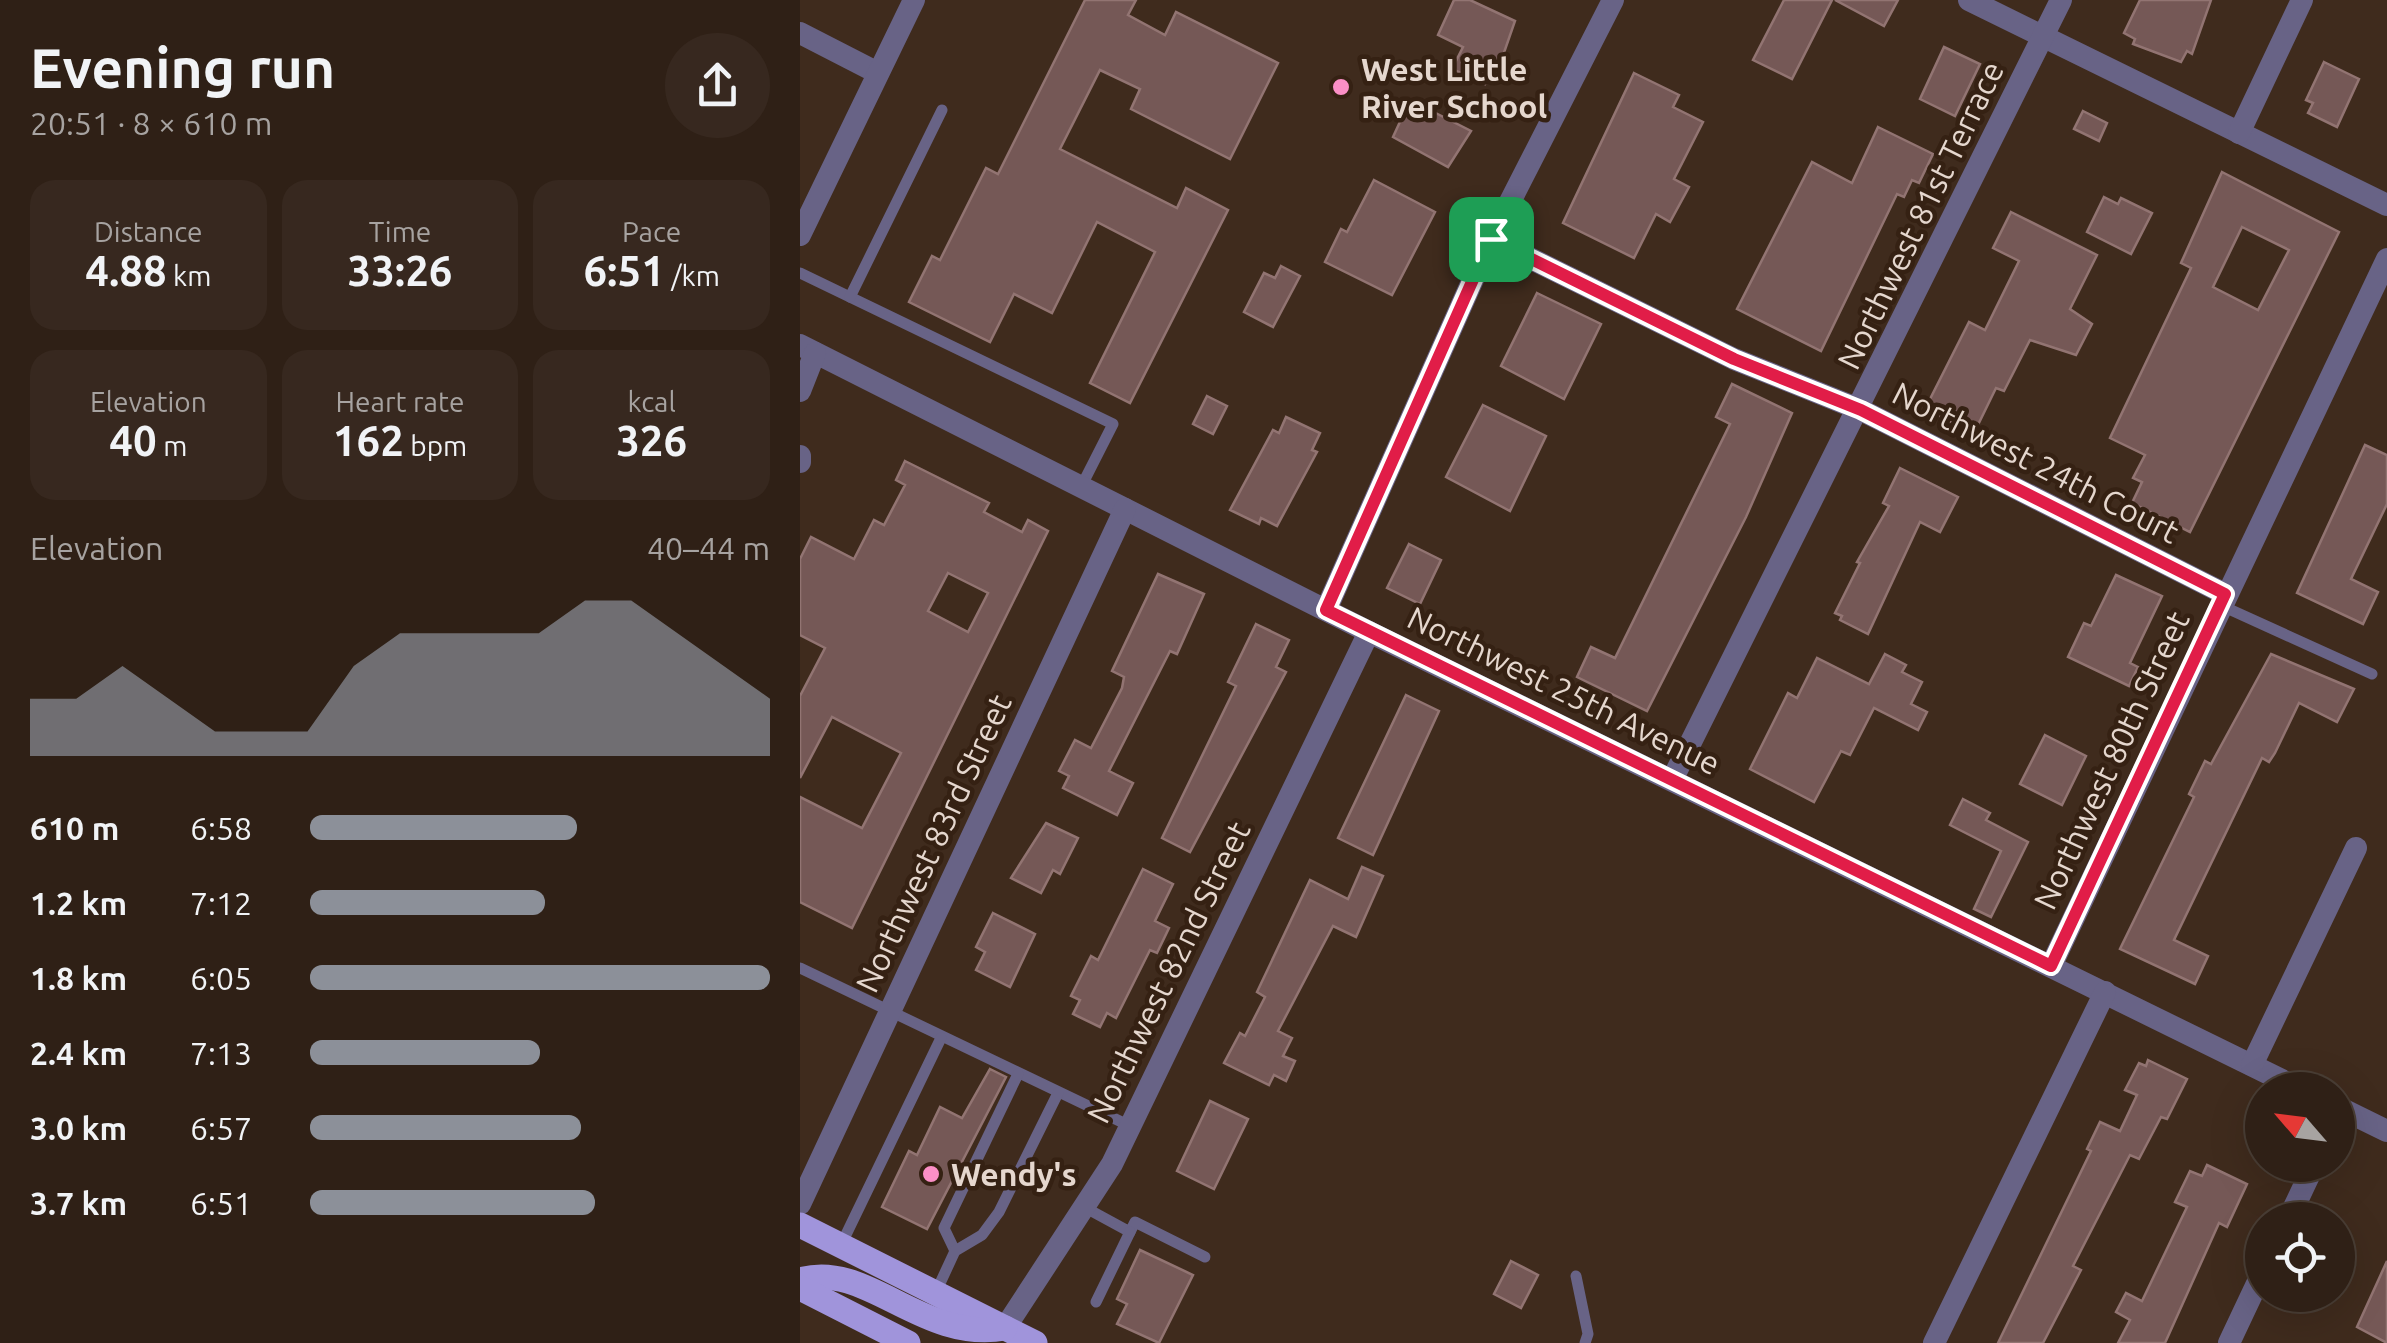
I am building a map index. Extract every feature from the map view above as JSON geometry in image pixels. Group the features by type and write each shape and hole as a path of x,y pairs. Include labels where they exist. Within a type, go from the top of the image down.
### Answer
{"main road":[{"path":"800,1225 1035,1343"},
{"path":"800,1280 821,1277 835,1281 953,1338 983,1339 1005,1328"},
{"path":"800,1288 908,1343"}],"street":[{"path":"800,235 914,0"},
{"path":"1326,610 1491,239 1613,0"},
{"path":"1969,0 2387,205"},
{"name":"Northwest 81st Terrace","path":"1674,778 1861,410 2061,0"},
{"path":"2239,133 2302,0"},
{"path":"800,34 878,73"},
{"name":"Northwest 24th Court","path":"1491,239 1734,359 1861,410 2222,599"},
{"name":"Northwest 80th Street","path":"2051,966 2222,599 2387,259"},
{"path":"800,391 808,349"},
{"name":"Northwest 25th Avenue","path":"808,349 1369,632 1674,778 2266,1072"},
{"name":"Northwest 83rd Street","path":"800,1204 1125,509"},
{"name":"Northwest 82nd Street","path":"1005,1328 1084,1207 1130,1126 1369,632"},
{"path":"2252,1065 2356,848"},
{"path":"1934,1343 2105,992"},
{"path":"2355,1118 2387,1131"},
{"path":"2229,1343 2245,1309"}],"lane":[{"path":"850,297 942,110"},
{"path":"800,273 1113,424 1082,487"},
{"name":"Northwest 24th Court","path":"2222,599 2372,674"},
{"path":"800,968 889,1014 1130,1126"},
{"path":"841,1245 941,1038"},
{"path":"956,1251 944,1228 1018,1074"},
{"path":"936,1292 956,1251 982,1234 999,1212 1058,1093"},
{"path":"1084,1207 1130,1232"},
{"path":"1096,1302 1135,1222 1206,1257"},
{"path":"1576,1276 1588,1334 1585,1343"}],"building":[{"path":"1085,0 1136,0 1128,15 1165,35 1176,12 1278,63 1230,159 1131,109 1140,89 1100,70 1060,149 1177,208 1186,188 1228,210 1130,403 1090,383 1155,252 1097,222 1052,313 1014,294 990,342 909,302 932,256 940,260 986,168 998,174"},
{"path":"1454,0 1470,0 1515,21 1499,67 1494,65 1485,84 1452,69 1463,47 1438,35"},
{"path":"1784,0 1832,0 1792,79 1753,60"},
{"path":"1835,0 1898,0 1884,26"},
{"path":"2140,0 2211,0 2192,54 2187,51 2181,62 2133,44 2135,39 2124,33"},
{"path":"1944,47 1980,64 1955,116 1920,99"},
{"path":"2324,62 2359,79 2337,127 2308,113 2313,103 2306,100"},
{"path":"1634,73 1679,95 1673,107 1703,122 1674,179 1689,187 1670,222 1656,214 1634,258 1563,223"},
{"path":"1410,100 1471,131 1448,167 1393,137"},
{"path":"2083,111 2107,123 2099,141 2074,129"},
{"path":"1878,127 1933,154 1919,183 1912,180 1904,197 1897,194 1821,351 1737,309 1812,162 1852,183"},
{"path":"2222,172 2339,232 2190,532 2132,503 2142,482 2133,478 2145,455 2110,438 2191,268 2181,263","holes":["2242,227 2289,250 2258,310 2213,287"]},
{"path":"1374,180 1435,212 1392,295 1325,262 1341,229 1347,232"},
{"path":"2104,197 2118,204 2121,198 2152,213 2131,254 2087,232"},
{"path":"2011,212 2097,255 2070,309 2092,324 2076,355 2030,340 2004,391 1996,388 1974,433 1925,409 1969,322 1985,330 2019,261 1993,248"},
{"path":"1281,266 1300,276 1273,327 1244,312 1264,273 1275,278"},
{"path":"1537,293 1601,324 1564,399 1501,366"},
{"path":"1732,384 1792,413 1746,517 1647,711 1577,677 1591,647 1615,658 1730,424 1716,417"},
{"path":"1207,396 1227,406 1213,434 1193,424"},
{"path":"1483,405 1546,436 1510,511 1446,477"},
{"path":"1286,417 1320,433 1312,450 1317,452 1277,526 1261,518 1259,524 1230,510 1273,430 1279,433"},
{"path":"2365,445 2387,455 2387,504 2351,579 2378,592 2363,624 2297,593"},
{"path":"905,461 989,503 984,512 1022,532 1028,520 1048,531 852,928 800,902 800,797 862,828 901,753 832,717 800,778 800,696 825,648 800,635 800,559 811,537 854,559 874,520 884,525 905,485 896,480","holes":["948,573 988,593 968,632 928,611"]},
{"path":"1900,468 1958,497 1940,532 1920,522 1868,634 1840,620 1842,616 1835,613 1860,563 1857,562 1889,506 1883,503"},
{"path":"1409,544 1441,560 1420,604 1387,588"},
{"path":"1158,574 1204,594 1177,654 1170,651 1109,771 1133,783 1117,815 1063,788 1069,776 1059,771 1075,740 1091,748 1122,688 1124,677 1112,671"},
{"path":"2116,575 2162,596 2130,663 2138,667 2129,686 2068,657 2084,623 2091,626"},
{"path":"1256,624 1289,640 1276,667 1286,672 1190,852 1162,838 1236,686 1228,682"},
{"path":"1885,654 1906,665 1902,672 1922,682 1911,704 1927,712 1918,730 1874,708 1850,755 1841,751 1814,802 1750,769 1788,693 1797,698 1817,658 1869,684"},
{"path":"2271,654 2354,689 2337,722 2299,703 2269,762 2262,758 2174,940 2208,956 2195,984 2120,949 2194,797 2189,794 2205,761 2211,764"},
{"path":"1406,695 1439,711 1373,855 1338,838"},
{"path":"2045,735 2086,756 2062,805 2020,784"},
{"path":"1963,799 1990,813 1986,820 2028,842 1991,917 1974,909 2001,851 1950,825"},
{"path":"1046,823 1078,838 1060,874 1053,870 1041,893 1011,878"},
{"path":"1362,867 1383,876 1356,937 1333,926 1278,1031 1292,1038 1283,1056 1295,1061 1286,1081 1274,1075 1269,1085 1224,1063 1240,1033 1245,1036 1265,997 1257,992 1310,880 1348,899"},
{"path":"1143,869 1173,884 1155,921 1169,928 1157,953 1150,950 1116,1018 1107,1013 1100,1027 1073,1014 1080,1000 1071,996 1091,956 1098,960"},
{"path":"993,913 1035,934 1010,987 976,970 985,952 976,947"},
{"path":"2148,1060 2187,1079 2167,1119 2161,1117 2139,1159 2130,1155 2073,1266 2081,1270 2043,1343 1998,1343 2091,1151 2087,1149 2100,1122 2120,1131 2137,1095 2125,1090 2139,1063 2146,1066"},
{"path":"990,1069 1006,1077 927,1229 882,1207 909,1151 917,1155 940,1107 962,1118"},
{"path":"1210,1101 1248,1119 1214,1189 1177,1171"},
{"path":"2207,1165 2247,1184 2227,1227 2219,1223 2165,1343 2118,1343 2130,1320 2116,1312 2126,1293 2142,1301 2187,1207 2175,1202 2190,1171 2202,1176"},
{"path":"1140,1250 1193,1275 1159,1343 1117,1324 1127,1304 1117,1299"},
{"path":"1511,1261 1538,1275 1521,1308 1494,1294"},
{"path":"2387,1261 2387,1343 2357,1327"}],"place":[{"name":"West Little River School","path":"1341,87"},
{"name":"Wendy's","path":"931,1174"}],"route":[{"path":"1491,239 1734,359 1861,410 2225,594 2051,966 1326,610 1491,239"}]}
